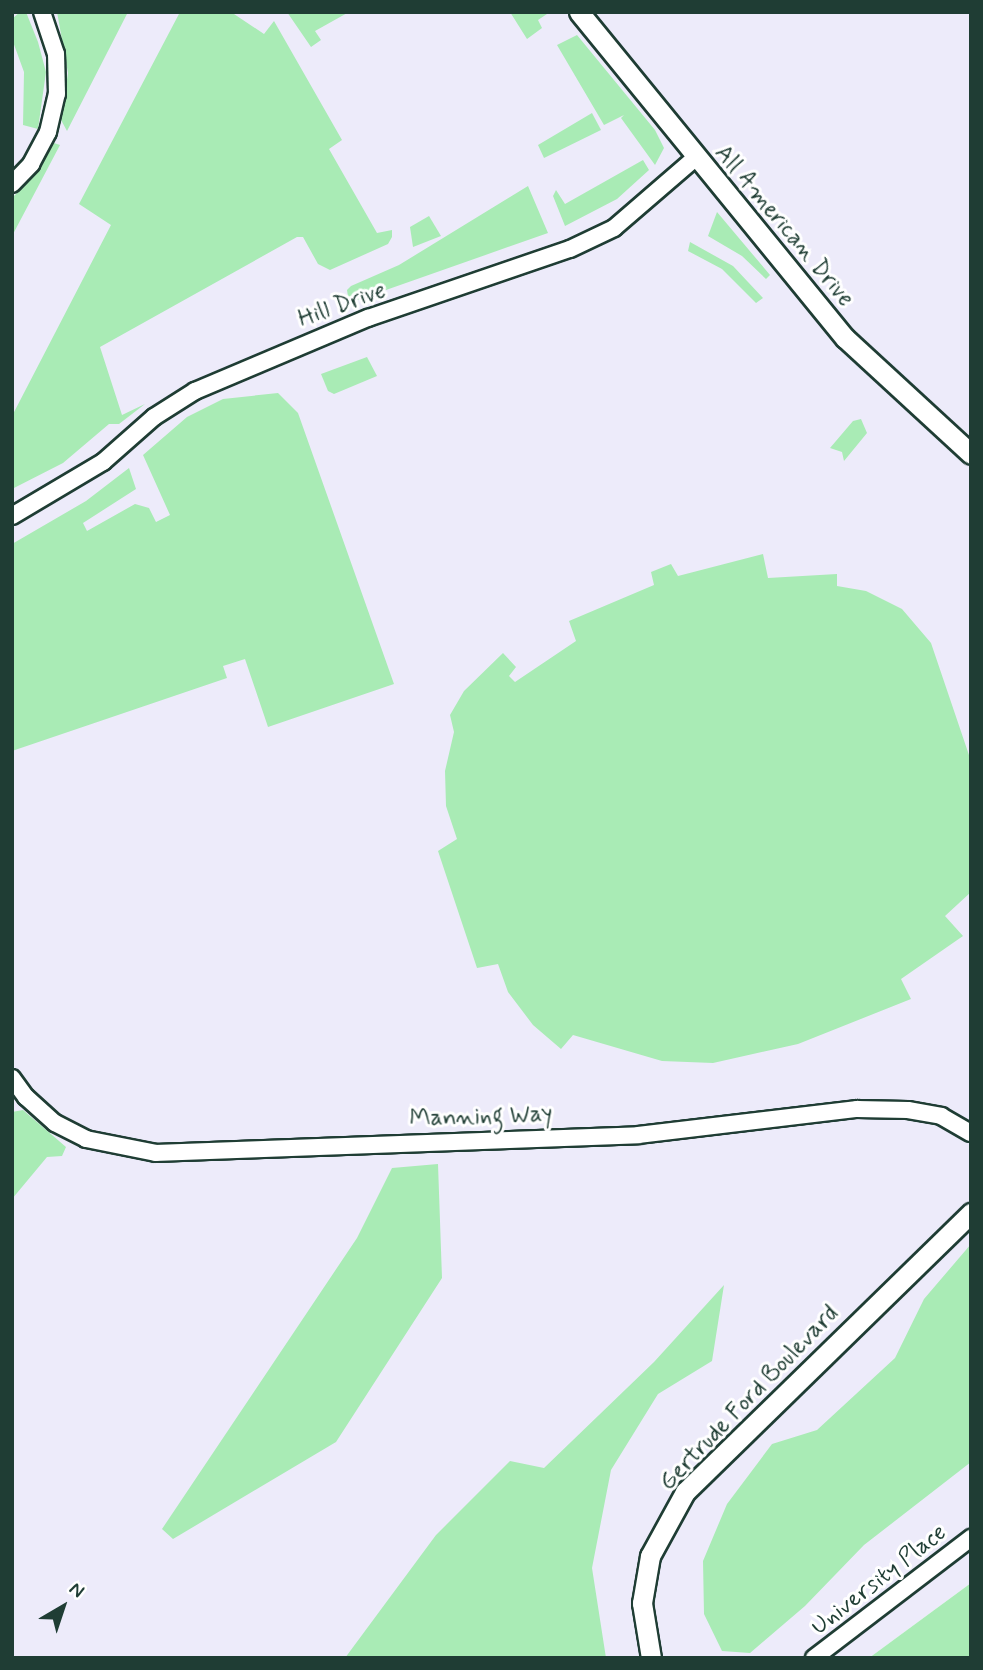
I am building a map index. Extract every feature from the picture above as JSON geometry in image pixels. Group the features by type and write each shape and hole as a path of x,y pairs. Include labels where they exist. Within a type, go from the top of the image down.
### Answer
{"street":[{"path":"12,184 31,164 48,132 57,94 56,54 42,12"},
{"name":"All American Drive","path":"579,12 695,159 845,338 971,454"},
{"name":"Hill Drive","path":"12,516 103,462 154,417 195,391 330,333 570,249 614,228 695,159"},
{"name":"Manning Way","path":"13,1082 55,1123 86,1139 156,1153 638,1135 857,1109 908,1110 941,1116 971,1133"},
{"name":"Gertrude Ford Boulevard","path":"650,1658 642,1603 650,1556 685,1492 971,1213"},
{"name":"University Place","path":"814,1658 971,1538"}],"shaded area":[{"path":"12,12 971,12 971,1583 869,1658 12,1658"}],"green space":[{"path":"20,12 26,12 46,72 38,129 23,125 24,72 12,39 12,19"},
{"path":"57,12 128,12 67,131 61,120 68,73"},
{"path":"180,12 231,12 264,34 274,21 342,140 329,149 377,233 392,230 392,237 388,244 330,270 318,264 303,237 297,237 100,347 122,415 145,404 119,424 109,424 63,463 12,489 12,416 111,225 79,204"},
{"path":"287,12 349,12 315,31 321,40 311,47"},
{"path":"510,12 550,12 538,20 542,28 527,39"},
{"path":"577,35 655,130 664,148 655,165 621,118 624,115 604,125 557,45"},
{"path":"592,113 601,130 544,158 538,145"},
{"path":"54,143 60,145 12,236 12,198 34,176"},
{"path":"643,160 649,170 617,199 565,226 553,196 556,190 565,204"},
{"path":"528,186 548,233 349,303 347,290 351,286 399,265"},
{"path":"717,212 770,275 766,279 742,256 708,236"},
{"path":"429,216 441,236 413,247 410,227"},
{"path":"690,242 733,266 763,298 756,303 722,269 688,251"},
{"path":"367,357 377,376 334,394 328,391 321,374"},
{"path":"278,393 298,413 394,684 268,727 245,659 223,666 227,678 12,751 12,544 86,501 129,468 136,489 83,523 87,531 135,504 149,508 156,522 170,515 143,455 187,417 223,399"},
{"path":"861,419 867,433 844,461 842,452 830,448 853,421"},
{"path":"763,554 768,578 837,574 837,586 866,591 902,609 931,643 971,761 971,892 945,916 963,936 901,979 911,999 798,1044 713,1063 662,1061 573,1035 561,1049 533,1025 508,992 498,964 477,968 438,851 457,839 446,806 445,771 454,732 450,715 464,691 503,653 516,667 509,676 515,682 576,641 569,621 654,585 651,572 671,564 678,576"},
{"path":"23,1110 66,1147 62,1156 47,1157 12,1199 12,1112"},
{"path":"438,1164 442,1278 336,1442 173,1539 162,1529 357,1238 392,1168"},
{"path":"971,1244 971,1462 864,1545 805,1606 750,1653 722,1651 704,1614 703,1561 727,1504 772,1444 817,1430 895,1358 924,1299"},
{"path":"724,1285 712,1361 658,1394 611,1470 592,1568 606,1658 345,1658 436,1535 510,1461 544,1468 654,1362"},
{"path":"971,1583 971,1658 869,1658"}]}
